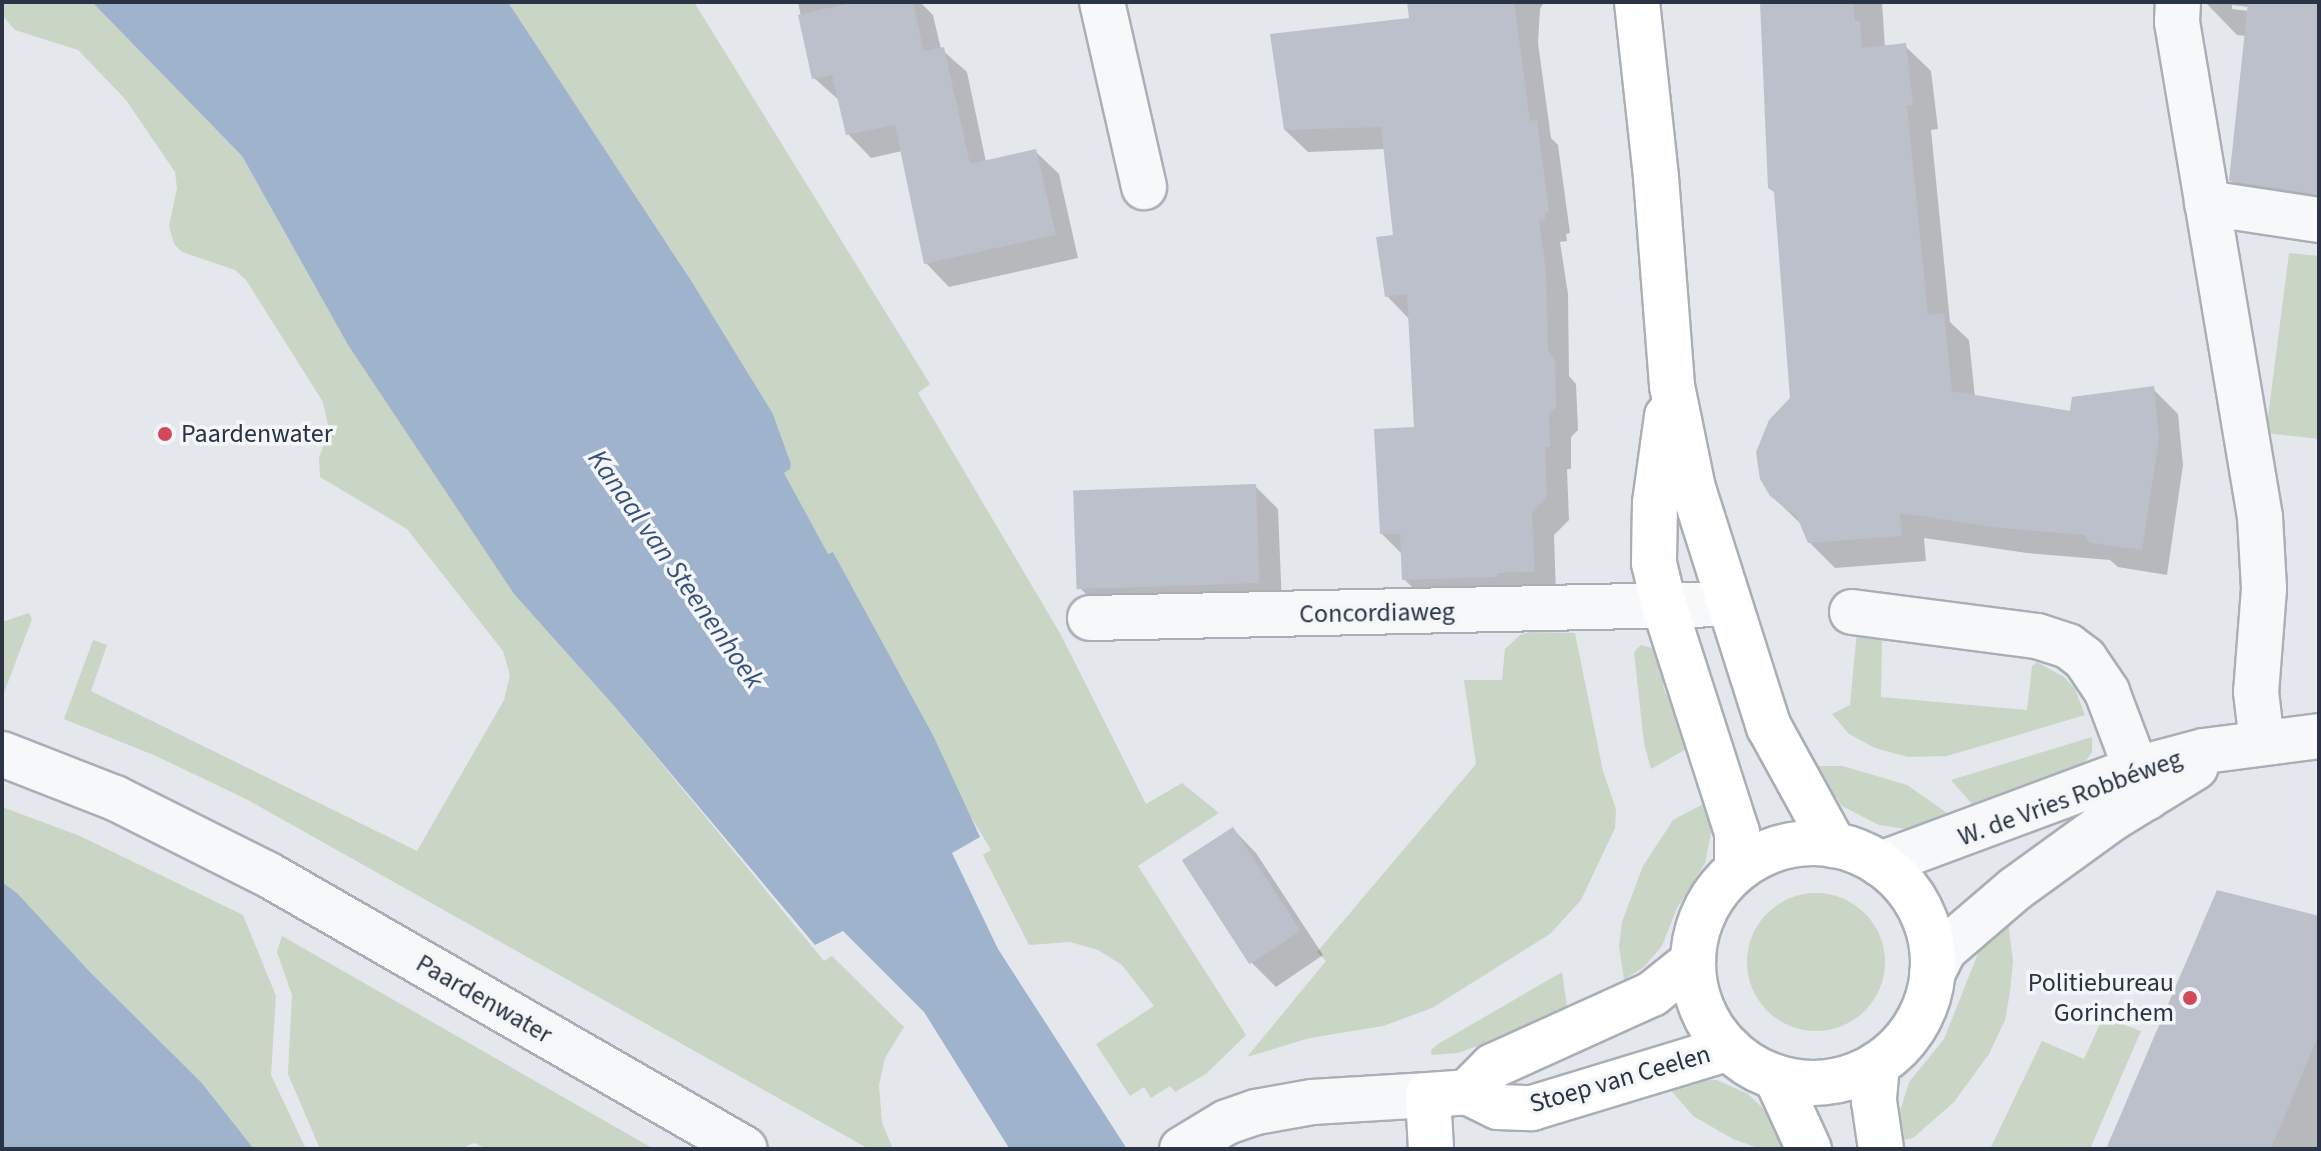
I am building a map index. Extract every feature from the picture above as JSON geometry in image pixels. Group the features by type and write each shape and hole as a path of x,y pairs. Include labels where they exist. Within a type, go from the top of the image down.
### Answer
{"main road":[{"path":"1637,2 1656,177 1672,386 1693,488 1769,727 1834,845"},
{"path":"1672,386 1655,503 1654,563 1664,605 1737,832 1737,870"},
{"path":"1792,845 1834,845 1880,864 1907,889 1921,912 1929,939 1932,974 1920,1016 1909,1035 1877,1064 1839,1081 1806,1083 1759,1070 1716,1034 1698,999 1693,961 1705,910 1737,870 1754,859 1792,845"},
{"name":"Stoep van Ceelen","path":"1447,1094 1493,1066 1652,994 1693,961"},
{"name":"Stoep van Ceelen","path":"1447,1094 1498,1107 1532,1108 1729,1048"},
{"path":"1877,1064 1874,1101 1881,1149"},
{"path":"1776,1077 1809,1149"},
{"path":"1431,1149 1447,1094"}],"street":[{"path":"1102,2 1144,187"},
{"path":"2178,2 2177,22 2260,517 2264,589 2256,692 2262,742"},
{"path":"2207,203 2319,220"},
{"name":"Concordiaweg","path":"1090,618 1728,604"},
{"path":"1852,612 2037,636 2068,646 2085,659 2107,692 2141,784"},
{"name":"W. de Vries Robbéweg","path":"1932,974 1945,949 2141,784 2204,751 2319,736"},
{"name":"W. de Vries Robbéweg","path":"1880,864 2141,784 2262,742"},
{"name":"Paardenwater","path":"2,754 115,798 267,874 745,1149"},
{"name":"Stoep van Ceelen","path":"1182,1149 1227,1122 1256,1112 1312,1102 1447,1094"}],"green space":[{"path":"2,2 92,2 242,156 348,345 514,594 615,707 824,961 832,956 904,1027 885,1058 879,1085 882,1123 893,1149 869,1149 246,799 156,756 64,719 93,640 107,645 91,691 417,851 504,700 510,675 503,651 407,529 320,477 319,458 329,430 323,402 246,280 235,270 182,252 174,244 169,226 177,188 175,172 126,100 78,50 15,30 2,15"},
{"path":"508,2 694,2 930,384 918,393 1061,635 1146,804 1182,783 1219,813 1138,866 1246,1035 1206,1074 1175,1092 1170,1086 1151,1098 1144,1087 1130,1096 1096,1044 1154,1006 1122,965 1098,950 1070,942 1029,945 983,855 991,850 966,809 933,735 833,552 828,555 783,472 790,469 791,464 773,414 692,282"},
{"path":"2289,253 2319,256 2319,439 2266,433"},
{"path":"29,613 32,619 2,698 2,622"},
{"path":"1857,630 1876,634 1882,639 1881,697 2027,710 2032,666 2037,662 2064,677 2075,689 2085,715 1947,756 1908,757 1875,748 1849,734 1832,714 1850,705"},
{"path":"1530,632 1575,633 1603,771 1616,809 1615,828 1581,900 1550,934 1432,1008 1383,1026 1310,1038 1247,1057 1326,961 1317,952 1476,764 1464,680 1502,680 1505,649 1520,635"},
{"path":"1641,645 1655,649 1668,682 1663,685 1666,695 1674,696 1688,748 1651,769 1644,743 1634,652"},
{"path":"2092,737 2092,752 2081,768 1979,812 1951,780"},
{"path":"1814,766 1843,766 1907,785 1950,815 1914,830 1879,825 1842,806"},
{"path":"1707,802 1712,828 1705,863 1677,908 1662,946 1644,967 1624,980 1619,946 1622,922 1643,866 1673,820"},
{"path":"2,807 80,836 243,915 276,996 271,1075 306,1149 254,1149 201,1082 91,973 17,893 2,882"},
{"path":"1816,893 1842,898 1865,913 1880,936 1885,962 1880,988 1865,1011 1842,1026 1816,1031 1790,1026 1767,1011 1752,988 1747,962 1752,936 1767,913 1790,898"},
{"path":"2008,922 2013,961 2010,992 2005,1020 1989,1054 1954,1102 1913,1138 1899,1141 1898,1118 1909,1082 1944,1039 1979,951"},
{"path":"282,936 654,1149 486,1149 475,1143 458,1149 320,1149 288,1074 292,995 277,952"},
{"path":"1562,972 1568,1013 1458,1053 1432,1055 1431,1050 1438,1044"},
{"path":"2103,1017 2141,1031 2090,1149 1990,1149 2042,1041 2084,1059"},
{"path":"1699,1080 1717,1080 1748,1094 1773,1118 1792,1149 1761,1149 1733,1139 1693,1116 1669,1088"}],"water":[{"name":"Kanaal van Steenenhoek","path":"92,2 508,2 692,282 773,414 791,464 784,473 828,554 833,552 933,735 980,837 952,853 998,949 1127,1149 1009,1148 924,1012 843,931 815,945 615,707 514,594 348,345 242,156"},
{"path":"2,882 17,893 91,973 201,1082 254,1149 2,1149"}],"building":[{"path":"855,2 913,2 924,51 944,47 970,164 1036,149 1056,235 924,264 895,125 846,135 832,75 812,79 798,15"},
{"path":"1407,2 1514,2 1530,121 1537,120 1549,211 1545,212 1545,219 1539,220 1546,270 1548,351 1555,360 1556,407 1549,414 1550,447 1545,447 1547,497 1532,512 1535,572 1497,573 1497,577 1402,580 1400,534 1380,534 1374,429 1414,427 1407,294 1385,297 1376,237 1393,235 1381,127 1284,130 1270,34 1409,18"},
{"path":"1760,2 1853,2 1855,21 1860,21 1862,48 1906,43 1913,105 1907,105 1928,315 1944,313 1952,391 2070,411 2072,397 2154,386 2159,439 2142,550 2090,543 2084,535 2000,528 1900,513 1902,536 1808,543 1797,517 1770,496 1760,479 1756,452 1769,420 1790,398 1774,192 1768,188"},
{"path":"2248,2 2319,2 2319,195 2229,181"},
{"path":"1256,484 1259,583 1077,589 1073,490"},
{"path":"1233,827 1301,931 1249,964 1182,860"},
{"path":"2217,890 2319,916 2319,1034 2271,1149 2106,1149"}],"place":[{"name":"Paardenwater","path":"165,434"},
{"name":"Politiebureau Gorinchem","path":"2190,998"}]}
